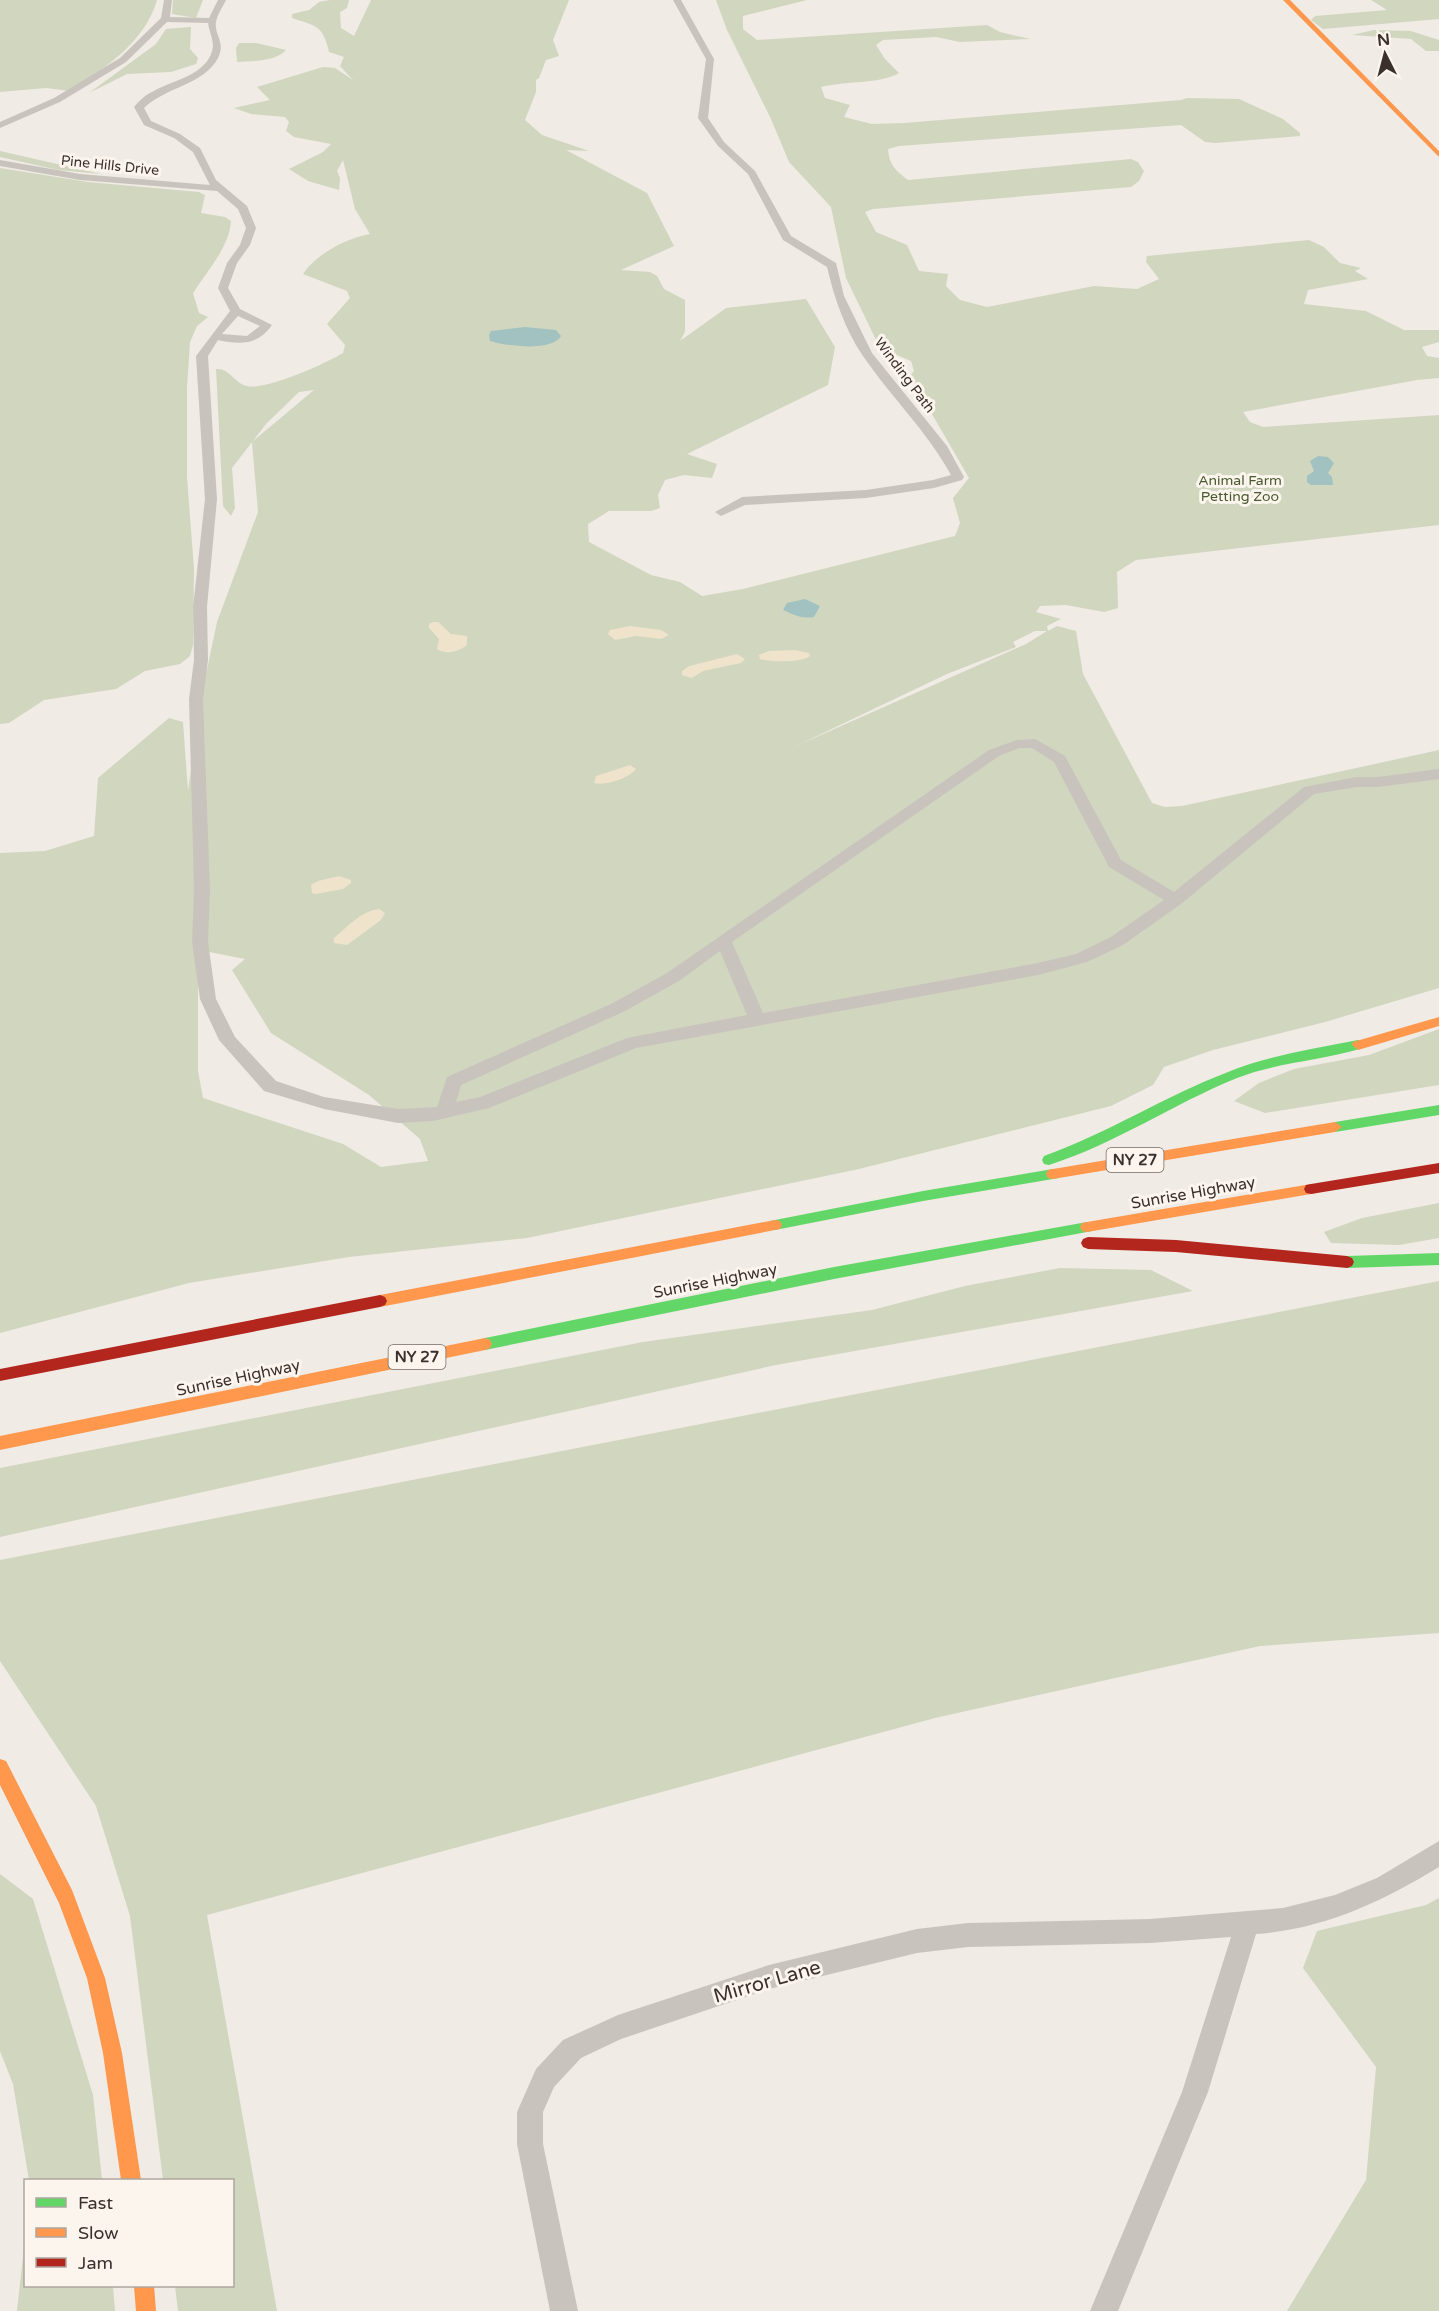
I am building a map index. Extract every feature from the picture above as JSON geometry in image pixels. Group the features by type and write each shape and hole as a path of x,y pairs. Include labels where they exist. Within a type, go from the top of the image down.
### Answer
{"main road":[{"path":"1286,0 1439,155"},
{"path":"832,1214 1057,1157 1100,1140 1182,1097 1238,1073 1279,1061 1377,1040 1439,1021"},
{"name":"NY 27","path":"0,1375 832,1214 1110,1164 1439,1110"},
{"name":"Sunrise Highway","path":"0,1443 521,1336 934,1255 1439,1168"},
{"path":"934,1255 1109,1242 1177,1246 1309,1261 1383,1263 1439,1259"},
{"path":"0,1767 66,1898 96,1979 115,2067 130,2179"},
{"path":"144,2287 146,2311"}],"street":[{"path":"0,125 57,100 97,78 123,60 165,19 168,0"},
{"path":"215,336 244,342 260,335 266,325 236,311 223,288 232,263 245,245 251,228 243,208 217,188 197,150 177,136 147,123 139,107 153,94 201,72 213,62 217,49 217,38 211,29 212,21 222,0"},
{"name":"Winding Path","path":"677,0 710,59 703,118 721,144 752,173 787,238 832,265 839,296 867,354 943,449 958,477 934,484 866,494 742,501 721,512"},
{"path":"165,19 212,21"},
{"name":"Pine Hills Drive","path":"0,163 29,170 139,183 217,188"},
{"path":"236,311 215,336 202,357 211,499 200,607 201,660 196,699 202,890 200,942 208,999 228,1040 270,1086 324,1104 398,1116 445,1111 483,1103 633,1042 1038,969 1081,958 1117,941 1175,900 1310,790 1357,782 1378,782 1439,774"},
{"path":"445,1111 453,1081 617,1008 673,978 723,940 994,753 1017,744 1035,743 1060,759 1115,863 1175,900"},
{"path":"1357,782 1373,776 1439,763"},
{"path":"723,940 757,1018"},
{"name":"Mirror Lane","path":"564,2311 530,2144 530,2112 545,2078 572,2049 618,2028 769,1977 917,1941 968,1935 1150,1931 1284,1920 1335,1907 1385,1886 1439,1853"},
{"path":"1104,2311 1195,2092 1247,1923"}],"green space":[{"path":"0,0 157,0 143,29 122,53 70,91 46,88 0,92"},
{"path":"173,0 203,0 196,18 172,14"},
{"name":"Animal Farm Petting Zoo","path":"349,0 347,8 340,12 341,28 354,36 371,0 569,0 553,40 559,56 546,60 536,80 536,92 525,120 542,135 589,151 566,150 647,193 674,246 621,270 650,272 657,276 664,289 685,300 685,332 680,341 726,308 806,299 835,347 828,385 687,454 717,464 712,478 684,475 665,480 658,495 660,508 651,511 609,511 588,524 589,542 651,575 680,582 702,596 743,589 955,536 960,523 953,498 969,478 932,414 908,384 909,377 914,371 911,361 880,348 846,278 831,207 789,162 771,119 727,30 716,0 807,0 743,16 743,29 757,40 987,25 1000,32 1030,39 960,42 936,37 883,40 876,45 885,59 899,73 872,81 821,87 825,98 850,105 844,117 872,124 1187,98 1239,99 1283,119 1300,133 1300,136 1215,143 1205,142 1181,125 899,146 888,149 890,159 897,170 908,180 1131,159 1138,162 1144,171 1139,181 1131,187 873,209 865,212 876,232 907,245 919,271 948,274 946,286 960,300 987,307 1094,286 1137,289 1159,279 1146,262 1147,256 1309,240 1324,247 1340,263 1361,268 1355,271 1368,279 1308,290 1304,304 1366,311 1404,330 1439,330 1439,342 1422,347 1427,356 1439,358 1439,378 1243,412 1250,422 1263,427 1439,415 1439,525 1136,560 1117,572 1118,608 1104,612 1066,605 1040,606 1036,612 1061,619 1047,626 1048,631 1057,626 1076,631 1083,674 1152,803 1165,807 1182,806 1439,750 1439,988 1325,1022 1213,1050 1164,1067 1153,1085 1111,1106 859,1169 527,1238 349,1257 189,1283 0,1333 0,853 45,851 94,836 98,778 169,718 183,722 188,791 201,698 217,622 258,512 252,442 232,468 235,508 231,516 223,506 216,369 225,371 247,386 256,386 296,375 343,353 345,345 327,324 350,298 347,291 303,274 316,260 333,248 370,234 355,209 343,160 337,171 340,178 339,190 308,181 289,169 323,152 331,144 294,137 286,131 289,122 285,117 251,114 234,108 270,100 257,87 323,67 335,68 353,80 340,66 344,57 329,52 321,31 313,25 292,18 292,14 309,10 319,2","holes":["314,390 253,441 266,424 299,392","1035,631 1047,631 1026,644 796,746 947,674 1016,647 1013,642","194,949 245,959 232,970 271,1033 369,1095 420,1139 428,1161 381,1167 343,1144 203,1098 198,1071 198,983"]},
{"path":"1371,0 1439,0 1439,19 1323,29 1311,20 1315,16 1387,10"},
{"path":"191,27 190,49 198,58 196,64 171,72 127,74 89,93 156,44 166,29"},
{"path":"1374,30 1411,31 1439,40 1439,51 1426,51 1411,39 1352,35"},
{"path":"239,43 256,43 286,50 270,59 237,62 236,48"},
{"path":"0,151 101,174 58,170 0,157"},
{"path":"0,168 88,182 199,192 205,195 201,213 225,217 231,221 222,250 193,293 199,313 208,317 197,326 190,342 187,387 187,477 194,569 193,645 190,656 180,664 145,671 116,689 44,700 9,723 0,724"},
{"path":"1439,1029 1439,1085 1265,1113 1234,1101 1259,1083 1294,1069 1369,1055"},
{"path":"1439,1203 1439,1238 1399,1245 1331,1243 1324,1232 1362,1218"},
{"path":"1060,1268 1151,1270 1193,1291 776,1365 0,1537 0,1468 643,1342 872,1310 965,1286"},
{"path":"1439,1281 1439,1633 1260,1646 935,1718 207,1915 277,2311 178,2311 175,2287 234,2287 234,2179 163,2179 130,1916 96,1806 0,1661 0,1560"},
{"path":"0,1874 33,1899 93,2095 102,2179 29,2179 13,2084 0,2051"},
{"path":"1439,1898 1439,2311 1287,2311 1366,2180 1376,2067 1303,1968 1317,1931 1426,1905"},
{"path":"24,2247 24,2287 113,2287 115,2311 17,2311"}],"sand":[{"path":"438,622 451,634 467,636 467,645 452,652 437,649 439,639 429,628 429,624"},
{"path":"630,626 661,630 669,635 661,639 636,636 615,640 608,634 610,630"},
{"path":"795,650 809,653 810,656 800,660 778,661 760,659 759,655 769,651"},
{"path":"737,654 745,659 741,663 703,671 692,678 682,675 682,671 689,666"},
{"path":"630,765 636,769 623,778 611,782 594,783 596,776"},
{"path":"339,876 351,880 351,883 343,889 312,893 311,885"},
{"path":"379,909 385,913 381,920 347,945 334,943 334,938 355,920"}],"water":[{"path":"525,327 556,330 561,336 556,341 539,346 506,345 490,341 491,331"},
{"path":"1318,456 1328,457 1334,463 1328,473 1332,477 1333,485 1311,485 1307,482 1307,476 1314,471 1310,461"},
{"path":"805,599 820,606 814,617 802,617 783,610 787,603"}],"traffic: fast":[{"path":"1049,1160 1096,1141 1210,1085 1248,1069 1358,1045"},
{"path":"1335,1127 1439,1110"},
{"path":"775,1225 923,1196 1053,1174"},
{"path":"485,1344 834,1273 1087,1227"},
{"path":"1347,1262 1439,1259"}],"traffic: slow":[{"path":"1286,0 1439,155"},
{"path":"1358,1045 1439,1021"},
{"path":"1053,1174 1335,1127"},
{"path":"1087,1227 1311,1189"},
{"path":"380,1301 775,1225"},
{"path":"0,1443 485,1344"},
{"path":"0,1767 77,1923 96,1978 113,2053 131,2179"},
{"path":"144,2287 146,2311"}],"traffic: jam":[{"path":"1311,1189 1439,1168"},
{"path":"1088,1243 1176,1246 1347,1262"},
{"path":"0,1375 380,1301"}]}
